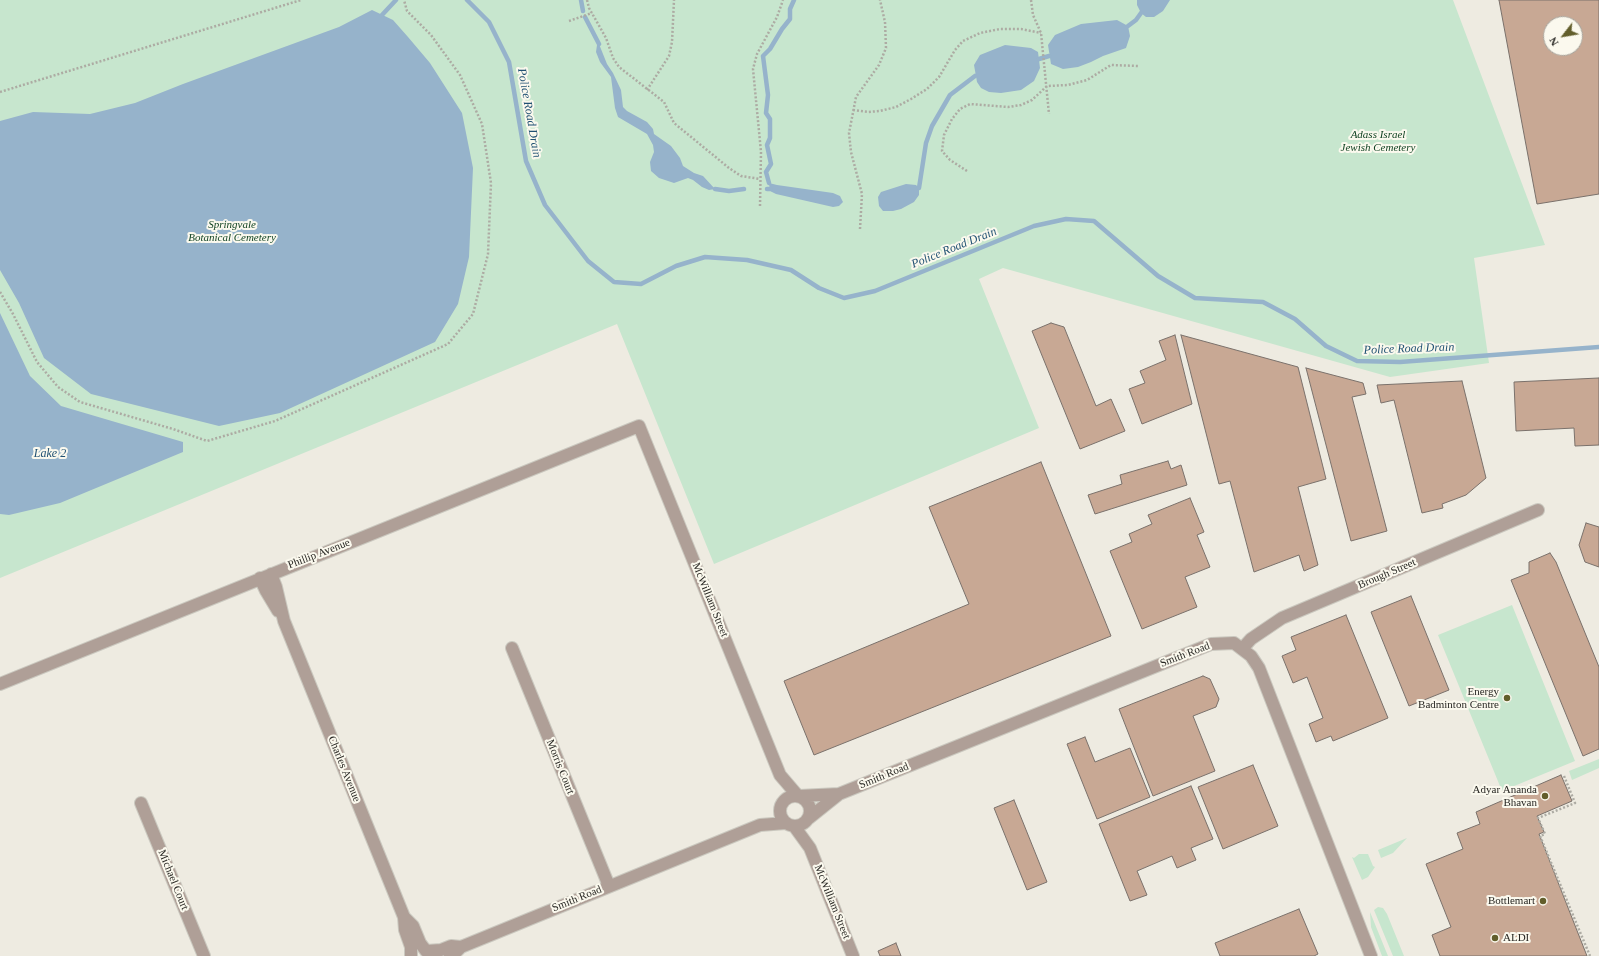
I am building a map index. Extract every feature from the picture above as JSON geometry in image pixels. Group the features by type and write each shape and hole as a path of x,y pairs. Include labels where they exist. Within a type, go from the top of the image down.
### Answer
{"street":[{"name":"Phillip Avenue","path":"0,684 639,426"},
{"name":"McWilliam Street","path":"639,426 780,775 798,796"},
{"name":"Brough Street","path":"1242,649 1251,639 1282,618 1538,510"},
{"name":"Charles Avenue","path":"265,576 276,587 284,621 404,917 405,930 411,947 411,956"},
{"name":"Smith Road","path":"809,819 839,794 1211,644 1234,643 1251,656 1259,668 1371,956"},
{"name":"Morris Court","path":"512,648 609,886"},
{"name":"McWilliam Street","path":"780,775 781,805"},
{"name":"Smith Road","path":"798,796 839,794"},
{"path":"798,796 810,806 811,810 809,819 802,825 790,825 781,817 781,805 790,797 798,796"},
{"name":"Michael Court","path":"141,803 204,956"},
{"name":"Smith Road","path":"450,956 461,947 760,825 781,805"},
{"name":"McWilliam Street","path":"809,819 810,848"},
{"name":"Smith Road","path":"760,825 790,825"},
{"name":"McWilliam Street","path":"790,825 810,848 853,956"},
{"name":"Charles Avenue","path":"404,917 413,926 420,943 428,952"},
{"name":"Smith Road","path":"411,956 419,950 428,952 441,950 451,946 461,947"}],"path":[{"path":"0,92 301,0"},
{"path":"0,292 13,314 37,362 58,387 80,402 173,429 207,441 276,421 448,344 473,314 488,254 491,183 482,124 460,75 432,35 407,11 404,0"},
{"path":"587,0 592,13 606,38 615,62 647,90 664,102 674,123 729,168 741,176 760,179"},
{"path":"647,90 669,56 672,42 674,0"},
{"path":"760,206 760,137 753,69 757,54 778,17 783,0"},
{"path":"860,229 862,194 851,152 849,133 856,97 879,65 886,48 885,22 880,0"},
{"path":"1031,0 1033,14 1041,33 1050,114"},
{"path":"569,21 592,13"},
{"path":"853,110 868,112 880,111 911,99 927,89 940,77 954,50 963,41 980,33 1000,29 1020,29 1041,33"},
{"path":"967,171 950,160 942,151 944,135 952,119 960,109 970,104 1008,107 1021,105 1032,100 1047,86 1068,85 1087,80 1111,65 1139,66"},
{"path":"1564,776 1575,803 1538,818 1544,834 1540,836 1590,956"}],"green space":[{"name":"Springvale Botanical Cemetery","path":"0,0 1453,0 1545,245 1474,258 1489,363 1390,377 1003,268 979,279 1039,428 714,564 617,324 0,578"},
{"name":"Energy Badminton Centre","path":"1512,605 1575,761 1502,791 1438,635"},
{"path":"1599,759 1599,768 1572,780 1569,771"},
{"path":"1407,838 1393,853 1381,858 1378,850"},
{"path":"1359,854 1368,854 1373,866 1375,867 1368,877 1362,880 1352,857 1354,858"},
{"path":"1378,907 1383,908 1387,914 1404,956 1393,956 1374,910"},
{"path":"1370,912 1388,956 1382,956 1371,927"}],"water":[{"path":"1137,0 1170,0 1163,11 1154,17 1146,17 1141,13 1137,5"},
{"path":"372,10 393,20 408,37 430,63 462,113 473,168 469,257 458,304 435,342 280,413 219,426 91,394 44,358 19,303 0,270 0,121 33,112 90,114 135,103 339,27"},
{"path":"1117,20 1128,26 1130,36 1126,48 1078,67 1063,69 1051,64 1048,45 1055,35 1081,24"},
{"path":"599,44 607,64 621,90 623,107 627,111 647,122 653,129 654,134 671,146 680,158 683,166 694,173 703,176 715,189 709,190 688,178 674,183 659,178 651,171 650,162 654,152 653,145 647,134 618,117 615,108 611,77 600,62 596,52 597,45"},
{"path":"1005,45 1031,48 1038,52 1040,68 1034,81 1021,90 1001,93 989,92 981,88 977,82 974,65 980,55"},
{"path":"769,183 833,193 840,196 843,202 839,206 833,207 776,194 770,191"},
{"path":"906,184 916,185 919,188 919,195 914,202 901,209 883,211 879,206 878,197 881,192"},
{"name":"Lake 2","path":"0,313 30,376 61,406 183,442 183,452 60,503 9,515 0,514"}],"building":[{"path":"1499,0 1599,0 1599,194 1537,204"},
{"path":"1051,323 1064,327 1096,406 1111,399 1125,431 1080,449 1032,331"},
{"path":"1175,335 1192,404 1142,424 1129,389 1145,383 1140,371 1166,360 1159,341"},
{"path":"1181,335 1298,367 1326,479 1298,487 1318,565 1304,571 1299,555 1254,572 1230,481 1219,484"},
{"path":"1306,368 1363,383 1366,394 1352,397 1387,531 1351,541"},
{"path":"1599,378 1599,445 1575,446 1574,428 1516,431 1514,382"},
{"path":"1462,381 1486,478 1466,495 1442,504 1443,508 1422,513 1394,400 1381,403 1377,385"},
{"path":"1168,461 1171,469 1181,465 1187,485 1095,514 1088,495 1122,484 1120,475"},
{"path":"1041,462 1111,636 814,755 784,681 969,604 929,507"},
{"path":"1190,498 1204,532 1197,535 1210,567 1185,577 1197,607 1142,629 1110,551 1132,542 1129,534 1152,524 1148,515"},
{"path":"1586,523 1599,527 1599,567 1585,562 1579,545"},
{"path":"1550,553 1556,562 1599,667 1599,749 1583,756 1511,580 1529,573 1529,562"},
{"path":"1411,596 1449,690 1409,706 1371,612"},
{"path":"1346,615 1388,718 1333,741 1331,736 1316,742 1309,724 1323,718 1307,677 1293,683 1282,656 1296,650 1291,637"},
{"path":"1203,676 1210,679 1219,699 1216,707 1193,716 1215,771 1153,796 1119,709"},
{"path":"1085,737 1095,762 1130,748 1150,797 1097,819 1067,744"},
{"path":"1253,765 1278,826 1223,849 1198,787"},
{"path":"1561,775 1572,801 1537,816 1544,832 1539,834 1587,956 1440,956 1432,935 1451,927 1426,864 1463,849 1457,833 1480,824 1476,812"},
{"path":"1191,786 1213,839 1191,848 1196,860 1177,868 1172,856 1137,871 1147,895 1130,901 1099,824"},
{"path":"1014,800 1047,882 1027,890 994,808"},
{"path":"1299,909 1318,954 1314,956 1220,956 1215,943"},
{"path":"896,943 901,956 880,956 878,951"}],"waterway":[{"name":"Police Road Drain","path":"382,15 396,0"},
{"name":"Police Road Drain","path":"467,0 489,22 509,62 526,161 545,205 588,261 614,282 641,284 676,266 705,257 747,260 791,270 819,288 844,298 875,291 1034,226 1066,219 1094,221 1158,276 1195,298 1263,302 1295,319 1326,346 1357,361 1400,362 1599,347"},
{"path":"581,0 583,11"},
{"path":"769,183 766,172 771,164 767,145 770,138 770,119 766,113 768,95 763,56 770,49 790,19 790,9 794,0"},
{"path":"1128,26 1136,20 1141,13"},
{"path":"585,17 599,44"},
{"path":"1039,59 1049,56"},
{"path":"919,188 926,143 932,126 950,95 975,76"},
{"path":"715,189 729,191 744,189"}],"place":[{"name":"Energy Badminton Centre","path":"1507,698"},
{"name":"Adyar Ananda Bhavan","path":"1545,796"},
{"name":"Bottlemart","path":"1543,901"},
{"name":"ALDI","path":"1495,938"}],"park label":[{"name":"Adass Israel Jewish Cemetery","path":"1378,141"}]}
